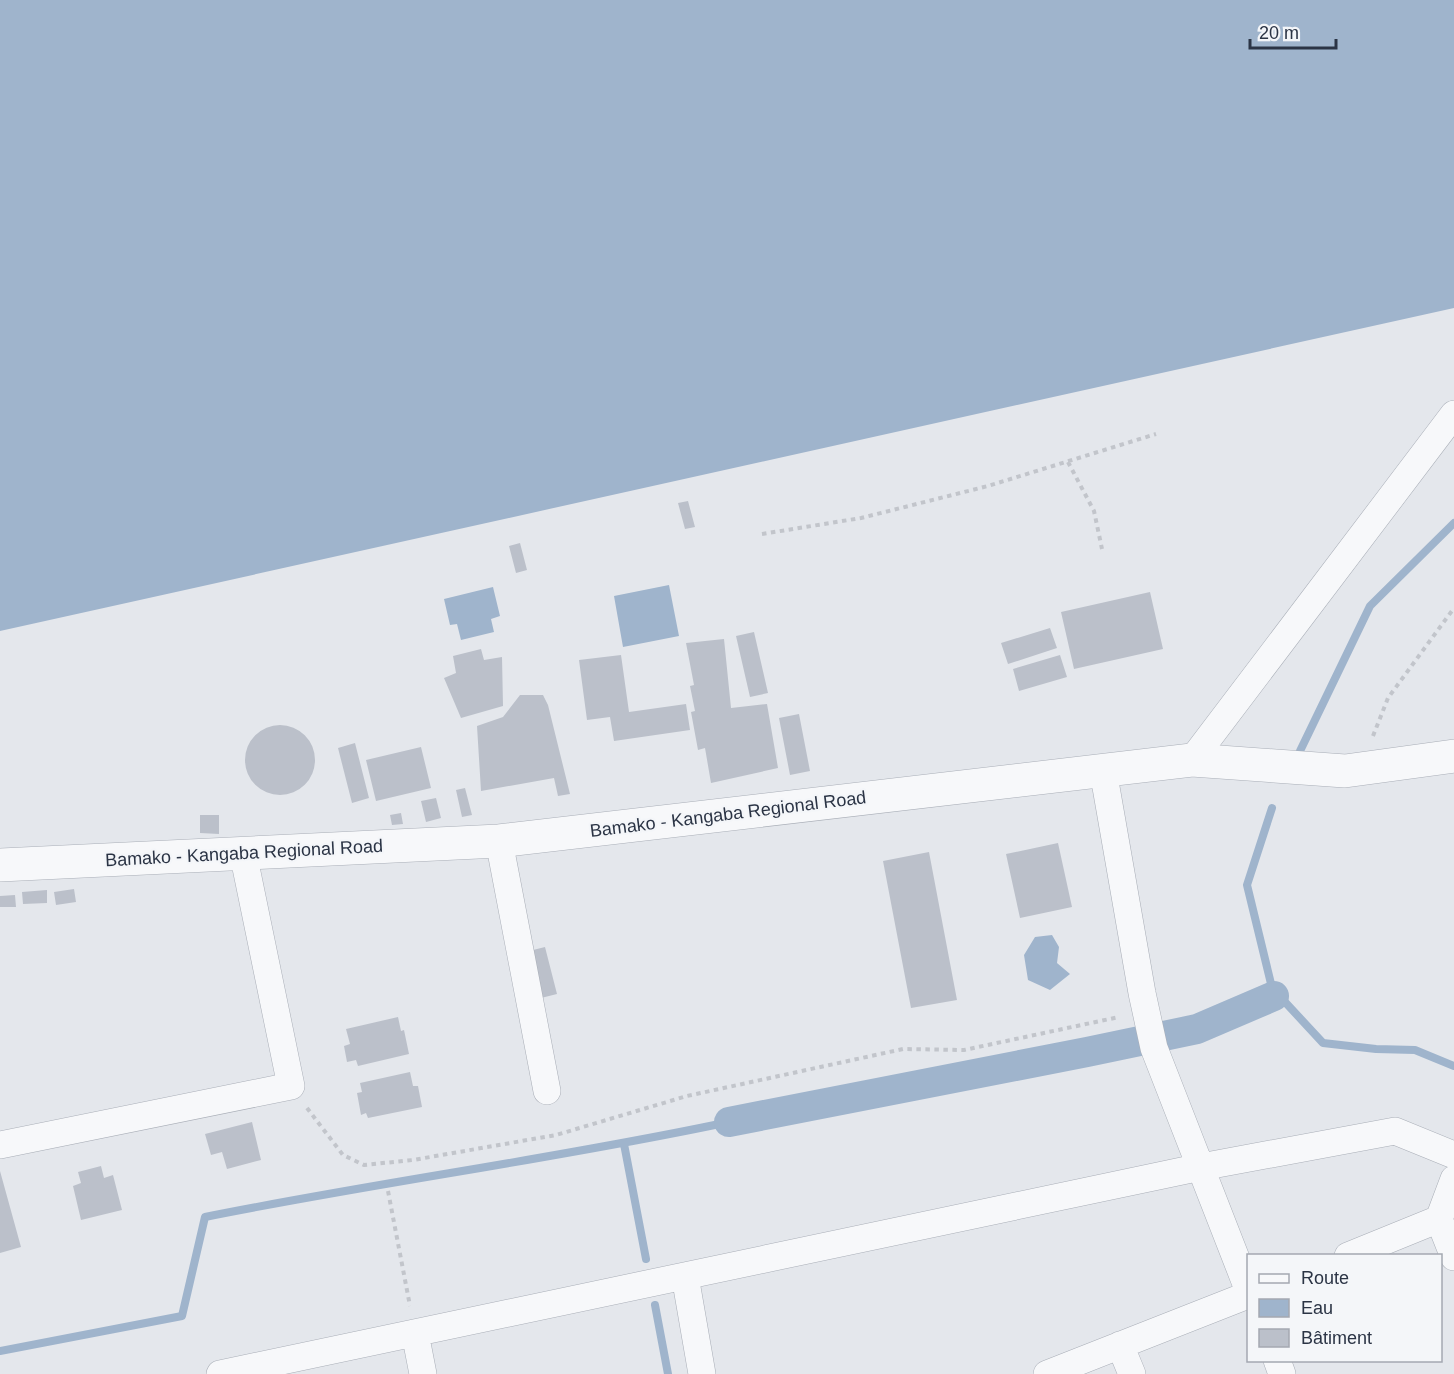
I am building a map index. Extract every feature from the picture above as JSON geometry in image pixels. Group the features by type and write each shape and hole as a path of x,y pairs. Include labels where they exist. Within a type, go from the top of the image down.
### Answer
{"street":[{"path":"1192,760 1454,414"},
{"name":"Bamako - Kangaba Regional Road","path":"0,865 499,841 1192,760 1338,770 1454,756"},
{"path":"1103,770 1144,1002 1155,1048 1247,1286"},
{"path":"499,841 547,1091"},
{"path":"0,1145 291,1086 243,853"},
{"path":"220,1374 1201,1167 1395,1131 1454,1155"},
{"path":"1454,1179 1439,1220 1454,1257"},
{"path":"1353,1254 1439,1220"},
{"path":"685,1276 702,1374"},
{"path":"1047,1374 1247,1295"},
{"path":"415,1333 423,1374"},
{"path":"1120,1345 1132,1374"}],"path":[{"path":"762,534 861,518 988,486 1156,434"},
{"path":"1068,462 1094,511 1102,549"},
{"path":"1338,770 1367,751 1388,698 1454,608"},
{"path":"291,1086 343,1155 364,1165 413,1160 556,1136 687,1096 903,1049 964,1050 1085,1025 1144,1002"},
{"path":"388,1191 415,1333"}],"water":[{"path":"0,0 1454,0 1454,308 0,631"},
{"path":"669,585 679,636 623,647 614,596"},
{"path":"493,587 500,616 491,619 494,632 461,640 457,624 450,625 444,599"},
{"path":"1052,935 1059,947 1057,963 1070,974 1050,990 1028,980 1024,955 1035,937"}],"building":[{"path":"688,501 695,527 685,529 678,503"},
{"path":"520,543 527,570 516,573 509,546"},
{"path":"1150,592 1163,649 1074,669 1061,612"},
{"path":"1050,628 1057,648 1008,664 1001,643"},
{"path":"754,632 768,693 750,697 736,636"},
{"path":"724,639 731,708 767,704 778,768 711,783 705,748 698,750 691,712 695,711 690,686 694,685 686,643"},
{"path":"481,649 484,660 502,657 503,706 461,718 444,678 456,673 453,656"},
{"path":"621,655 629,712 686,704 690,730 614,741 610,717 587,720 579,660"},
{"path":"1060,655 1067,677 1019,691 1013,669"},
{"path":"520,695 543,695 548,705 570,794 558,796 554,778 481,791 477,726 503,717"},
{"path":"799,714 810,771 790,775 779,718"},
{"path":"273,725 287,725 300,731 309,740 315,753 313,773 305,785 287,795 273,795 260,789 251,780 245,767 245,753 251,740 260,731"},
{"path":"355,743 369,798 352,803 338,748"},
{"path":"421,747 431,788 376,801 366,760"},
{"path":"465,788 472,815 462,817 456,790"},
{"path":"436,798 441,818 426,822 421,801"},
{"path":"401,813 403,824 392,825 390,815"},
{"path":"200,815 219,815 219,834 200,833"},
{"path":"1058,843 1072,907 1020,918 1006,854"},
{"path":"929,852 957,1000 911,1008 883,861"},
{"path":"74,889 76,902 56,905 54,892"},
{"path":"47,890 47,903 23,904 22,892"},
{"path":"15,895 16,907 0,907 0,896"},
{"path":"545,947 557,994 541,998 529,951"},
{"path":"398,1017 401,1031 404,1030 409,1054 358,1066 356,1060 347,1062 344,1046 350,1044 346,1029"},
{"path":"410,1072 413,1086 418,1086 422,1107 368,1118 366,1113 361,1115 357,1093 362,1092 360,1083"},
{"path":"252,1122 261,1160 227,1169 222,1152 211,1155 205,1134"},
{"path":"101,1166 104,1178 113,1175 122,1210 81,1220 73,1186 81,1183 78,1172"},
{"path":"0,1171 21,1247 0,1253"}],"waterway":[{"path":"1300,751 1370,606 1454,523"},
{"path":"1272,808 1247,885 1274,996 1285,1002 1323,1043 1376,1049 1415,1050 1454,1066"},
{"path":"729,1122 1197,1029 1274,996"},
{"path":"0,1351 182,1316 205,1217 598,1148 729,1122"},
{"path":"624,1144 646,1259"},
{"path":"655,1305 668,1374"}]}
